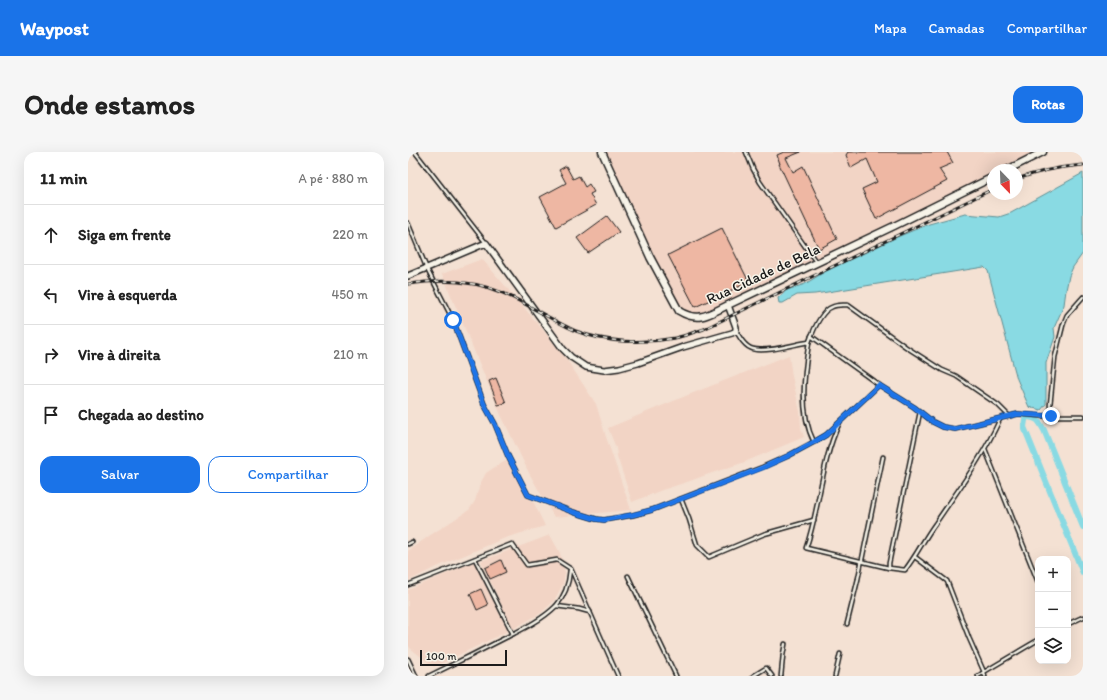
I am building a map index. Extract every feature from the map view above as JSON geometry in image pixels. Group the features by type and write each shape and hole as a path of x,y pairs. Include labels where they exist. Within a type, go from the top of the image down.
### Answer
{"street":[{"name":"Rua Cidade de Bela","path":"602,152 650,258 679,311 687,316 697,317 708,315 987,180"},
{"path":"1019,164 1043,152"},
{"path":"408,276 486,243 571,357 586,367 604,370 619,368 736,331 736,326 728,305"}],"lane":[{"path":"415,152 486,243"},
{"path":"746,152 760,182 816,263"},
{"path":"408,224 427,269 453,320 484,404 528,495 573,512 604,520 643,513 762,468 788,456 826,435 879,385"},
{"path":"1051,416 1050,405 1055,357 1062,325 1067,315 1083,297"},
{"path":"814,442 810,435 806,420 804,387 804,371 809,342 825,312 832,307 840,305 848,305 906,347 942,370 956,376 998,405 1010,416"},
{"path":"736,331 747,346 752,349 759,350 809,342"},
{"path":"811,336 879,385 933,422 943,427 955,429 1018,414 1042,416 1083,416"},
{"path":"889,568 920,412"},
{"path":"840,422 834,434 806,548 889,568 905,570 985,449 1000,419"},
{"path":"985,449 1035,574"},
{"path":"847,624 883,457"},
{"path":"681,499 697,545 709,557 764,534 814,519"},
{"path":"408,544 412,542"},
{"path":"408,585 512,544 527,565 557,560 570,569 618,676"},
{"path":"915,557 947,581 985,676"},
{"path":"475,559 512,634"},
{"path":"429,676 461,661 536,621 556,606 564,595 569,582 570,569"},
{"path":"628,576 676,676"},
{"path":"556,606 590,612"},
{"path":"1071,623 1083,617"},
{"path":"978,676 1035,642"},
{"path":"781,676 785,644"},
{"path":"835,676 840,654"},
{"path":"408,658 416,676"},
{"path":"752,676 766,668 772,676"}],"shaded area":[{"path":"602,152 1043,152 1018,164 987,164 987,180 697,317 679,311"},
{"path":"482,259 567,360 596,404 631,510 554,517 529,473 501,415 442,274"},
{"path":"789,355 800,412 801,428 804,437 742,463 662,490 632,502 617,456 616,448 608,428"},
{"path":"512,458 545,526 505,538 432,569 408,581 408,551 469,510 475,501 480,484 486,473"},
{"path":"550,535 560,553 565,573 563,584 554,601 541,613 513,629 481,561"},
{"path":"474,562 508,631 434,667 408,645 408,590"}],"water":[{"path":"1083,173 1083,253 1073,267 1069,276 1064,305 1054,328 1055,337 1046,363 1046,404 1041,410 1029,407 1017,379 988,271 984,267 815,294 797,295 783,303 779,303 778,298 787,290 805,284 829,269 897,237 929,224 965,214 999,217 1011,213"}],"building":[{"path":"784,152 801,152 786,158 793,172 803,166 837,239 819,249 779,164 777,155"},
{"path":"848,152 947,152 953,163 939,169 947,181 876,219 862,189 877,182 867,159 851,168 846,155"},
{"path":"566,166 573,179 579,176 585,187 589,184 594,192 590,194 596,205 556,227 540,197 566,183 559,170"},
{"path":"607,216 619,232 588,253 577,238"},
{"path":"722,228 749,282 695,307 668,255"},
{"path":"496,378 506,403 498,405 489,381"},
{"path":"501,560 506,572 490,579 485,568"},
{"path":"481,589 488,605 477,610 470,594"}],"waterway":[{"path":"1083,527 1044,430 1037,420 1026,417 1024,427 1083,573"}],"railway":[{"path":"1023,177 1050,170 1083,165"},
{"path":"408,284 444,281 480,285 512,297 558,322 588,335 612,340 638,342 663,340 704,329 987,192"}],"route":[{"path":"453,320 484,404 528,495 596,519 604,520 652,510 730,481 788,456 826,435 879,385 914,407 933,422 943,427 955,429 1018,414 1051,416"}]}
